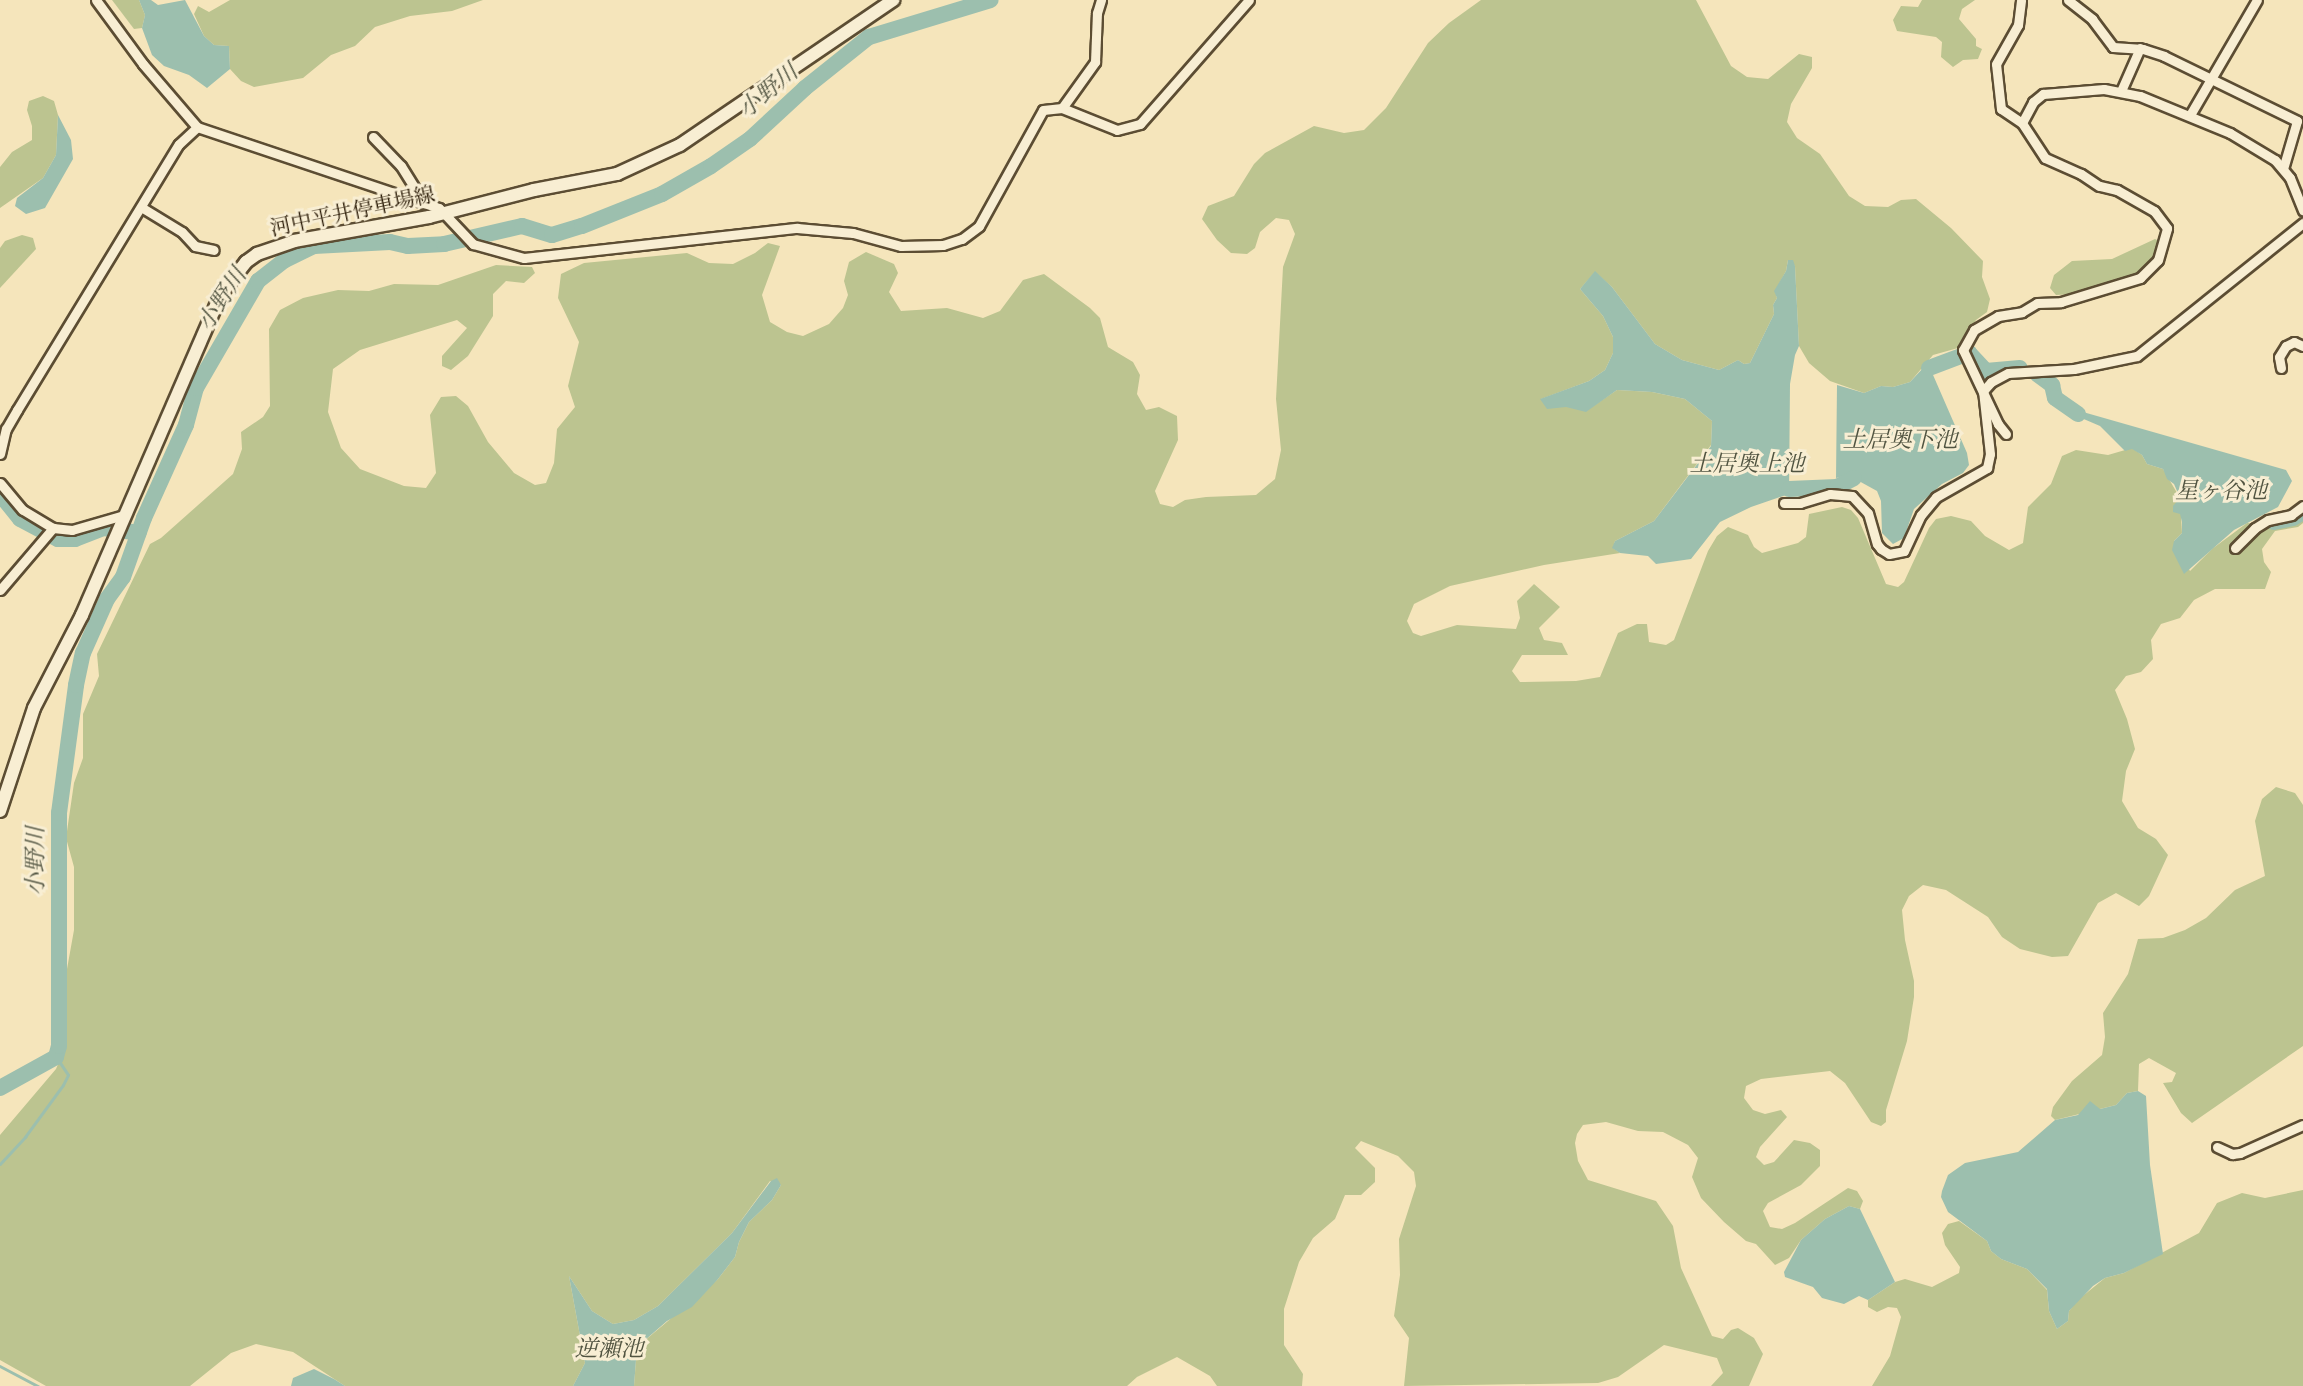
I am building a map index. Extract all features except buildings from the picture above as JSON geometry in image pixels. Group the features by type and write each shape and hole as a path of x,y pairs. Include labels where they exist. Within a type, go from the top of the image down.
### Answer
{"main road":[{"name":"河中平井停車場線","path":"0,811 34,708 68,645 221,294 246,262 257,254 294,241 449,215 534,190 617,174 645,163 680,145 893,0"}],"street":[{"path":"96,0 143,64 197,127 424,203 449,215 473,244 524,258 797,228 853,233 901,246 943,245 976,231 1043,110 1062,108 1117,130 1140,124 1249,0"},
{"path":"1062,108 1095,62 1097,13 1101,0"},
{"path":"2006,434 1998,424 1965,354 1974,330 1998,316 2022,312 2037,303 2061,302 2140,278 2158,260 2167,236 2165,221 2154,211 2117,190 2099,186 2045,158 2022,122 2001,109 1996,73 2000,54 2018,25 2021,0"},
{"path":"2190,115 2258,0"},
{"path":"2074,1 2113,47 2140,48 2212,77 2297,121 2283,169"},
{"path":"2121,91 2140,48"},
{"path":"2022,122 2033,102 2043,94 2089,89 2121,91 2190,115 2264,152 2283,169 2303,211"},
{"path":"0,454 6,429 179,144 197,127"},
{"path":"373,137 401,166 424,203"},
{"path":"141,207 182,232 195,246 214,250"},
{"path":"1983,391 2008,373 2074,369 2137,356 2303,223"},
{"path":"2281,368 2279,357 2286,346 2294,342 2303,348"},
{"path":"1784,503 1800,503 1830,494 1852,496 1868,513 1881,549 1889,554 1904,551 1921,515 1936,497 1947,488 1983,471 1990,462 1983,391"},
{"path":"0,483 23,510 49,533"},
{"path":"2235,548 2255,528 2268,520 2291,515 2303,506"},
{"path":"0,590 49,533 84,528 123,517"},
{"path":"2217,1147 2232,1154 2240,1153 2303,1125"}],"green space":[{"path":"112,0 139,0 145,15 142,28 134,29"},
{"path":"230,0 483,0 452,11 410,16 375,27 355,46 331,55 303,78 254,87 241,81 230,69 229,46 214,45 204,36 194,14 198,6 209,12"},
{"path":"1481,0 1696,0 1731,66 1747,77 1768,79 1799,54 1812,57 1812,68 1791,104 1787,122 1797,138 1820,154 1849,196 1865,206 1888,207 1901,200 1916,199 1951,228 1983,261 1982,277 1990,299 1987,312 1976,320 1958,348 1933,355 1910,382 1893,387 1881,386 1864,393 1830,381 1809,363 1799,346 1795,266 1788,260 1786,271 1775,291 1777,298 1773,305 1774,314 1750,363 1744,364 1738,360 1719,370 1682,360 1655,344 1612,287 1595,272 1580,289 1603,316 1613,337 1613,353 1605,370 1589,381 1541,399 1586,411 1617,390 1652,392 1685,399 1712,421 1711,445 1654,521 1615,541 1613,548 1620,553 1544,565 1450,586 1414,604 1407,621 1413,633 1421,636 1457,625 1516,629 1520,618 1517,601 1534,584 1560,607 1539,628 1544,640 1562,643 1568,655 1522,655 1512,671 1520,682 1576,681 1600,677 1618,633 1637,624 1647,624 1649,642 1666,645 1674,640 1708,551 1717,536 1728,527 1748,535 1754,547 1762,553 1798,543 1806,537 1809,514 1842,507 1851,510 1858,518 1886,584 1898,587 1904,582 1929,528 1936,519 1951,516 1971,521 1985,536 2009,550 2023,543 2028,507 2051,484 2062,456 2076,450 2108,455 2132,448 2142,455 2147,464 2163,469 2180,498 2182,533 2174,541 2190,571 2212,549 2247,523 2279,525 2303,515 2303,523 2298,527 2275,531 2262,549 2264,562 2271,572 2265,589 2215,589 2194,600 2180,618 2161,624 2151,640 2153,659 2141,672 2126,676 2115,690 2135,749 2126,771 2122,801 2138,828 2156,839 2168,855 2149,896 2139,906 2116,893 2098,903 2068,956 2052,957 2020,949 2002,937 1988,917 1946,890 1923,885 1909,896 1902,910 1914,981 1914,997 1907,1041 1886,1110 1886,1122 1881,1126 1871,1122 1845,1083 1830,1071 1761,1079 1746,1086 1744,1098 1753,1110 1765,1114 1781,1110 1787,1117 1760,1147 1756,1157 1764,1165 1774,1162 1794,1140 1810,1143 1820,1150 1820,1166 1801,1185 1768,1203 1763,1211 1770,1227 1782,1229 1795,1223 1848,1188 1857,1191 1863,1201 1860,1209 1849,1206 1825,1219 1801,1240 1789,1258 1775,1265 1756,1244 1746,1241 1701,1198 1692,1177 1698,1158 1688,1145 1663,1132 1638,1131 1606,1122 1583,1125 1577,1134 1575,1143 1578,1161 1588,1180 1656,1201 1673,1226 1681,1268 1712,1336 1723,1339 1731,1330 1738,1328 1754,1338 1763,1354 1749,1386 1711,1386 1723,1373 1717,1358 1664,1345 1618,1377 1598,1383 1404,1386 1409,1338 1394,1316 1400,1275 1399,1239 1416,1186 1414,1172 1398,1156 1361,1141 1355,1148 1375,1168 1375,1182 1361,1195 1345,1195 1335,1219 1313,1238 1299,1262 1284,1309 1284,1345 1303,1374 1302,1386 1217,1386 1210,1376 1177,1357 1137,1377 1127,1386 634,1386 637,1347 718,1279 735,1257 749,1222 772,1200 781,1185 770,1181 732,1233 658,1306 634,1320 613,1324 592,1311 569,1276 585,1363 573,1386 345,1386 293,1352 256,1344 231,1353 190,1386 46,1386 0,1360 0,1135 56,1069 64,1050 67,969 74,930 74,867 66,838 74,783 83,758 83,714 99,676 97,654 150,544 161,538 233,474 242,449 241,432 263,417 270,406 269,329 280,310 303,298 338,290 369,291 394,284 438,285 496,265 532,267 535,273 524,283 506,281 493,294 493,316 468,356 451,370 442,366 442,356 467,328 457,320 360,350 333,369 328,412 341,448 360,469 404,486 426,488 436,473 430,415 441,397 456,396 468,406 488,442 514,473 535,485 546,483 554,463 557,429 575,407 568,386 579,342 558,298 561,274 584,263 687,253 709,263 733,264 768,243 780,246 762,295 770,322 787,332 803,336 829,324 843,308 848,295 844,281 849,262 866,252 894,264 898,273 889,292 901,311 947,308 983,318 1000,311 1023,280 1044,274 1090,308 1100,318 1108,347 1133,362 1140,375 1137,394 1146,410 1159,407 1177,416 1178,440 1155,491 1160,504 1173,507 1185,500 1256,495 1275,479 1281,450 1276,399 1283,267 1295,234 1289,220 1276,218 1260,232 1255,248 1247,254 1231,253 1217,240 1202,219 1208,206 1234,196 1254,164 1265,153 1314,126 1344,133 1364,130 1386,108 1428,43 1449,23"},
{"path":"1922,0 1975,0 1962,9 1959,19 1976,39 1976,46 1982,49 1978,59 1963,60 1953,67 1941,57 1942,42 1936,37 1897,31 1893,20 1901,6 1918,7"},
{"path":"43,96 54,101 58,115 56,155 43,178 0,208 0,167 12,152 32,140 32,126 27,110 29,101"},
{"path":"22,235 33,238 36,249 0,288 0,248 5,241"},
{"path":"2155,239 2161,242 2152,261 2129,279 2075,294 2056,295 2050,288 2054,275 2072,261 2112,259"},
{"path":"2276,787 2295,793 2303,805 2303,1046 2192,1123 2181,1113 2163,1083 2172,1082 2176,1073 2149,1058 2139,1064 2138,1091 2127,1093 2116,1105 2055,1120 2051,1116 2053,1107 2072,1081 2102,1055 2105,1037 2103,1013 2128,974 2138,939 2163,938 2185,930 2206,918 2235,890 2265,876 2255,821 2262,799"},
{"path":"2303,1190 2303,1386 1872,1386 1890,1356 1901,1317 1897,1308 1888,1307 1877,1312 1868,1307 1868,1300 1895,1282 1905,1279 1932,1287 1959,1273 1960,1267 1945,1245 1942,1233 1948,1224 1959,1221 1987,1241 1991,1251 2001,1259 2027,1269 2047,1290 2049,1311 2057,1329 2068,1321 2069,1311 2079,1299 2105,1278 2124,1273 2199,1233 2217,1203 2242,1193 2265,1198"}],"water":[{"path":"139,0 151,0 158,5 185,0 204,36 214,45 229,46 230,69 207,88 189,75 164,66 152,55 142,28 145,15"},
{"path":"58,115 71,140 73,159 45,208 26,214 15,206 17,198 43,178 56,155"},
{"name":"土居奥上池","path":"1788,260 1793,260 1795,266 1799,346 1790,384 1789,494 1751,507 1720,522 1691,559 1656,564 1648,556 1620,553 1612,548 1615,541 1654,521 1711,446 1712,421 1685,399 1652,392 1617,390 1586,412 1566,407 1547,409 1540,399 1589,381 1605,370 1613,353 1613,337 1603,316 1580,289 1595,271 1612,287 1655,344 1682,360 1719,370 1738,360 1744,364 1750,363 1774,314 1773,305 1777,298 1774,291 1786,271"},
{"name":"土居奥下池","path":"1925,366 1930,368 1967,453 1969,465 1963,473 1942,484 1914,509 1904,538 1893,544 1882,533 1881,501 1877,491 1848,475 1836,478 1837,385 1864,393 1881,386 1893,387 1910,382"},
{"name":"星ヶ谷池","path":"2083,412 2286,470 2292,481 2278,507 2234,530 2184,574 2172,550 2174,541 2182,533 2180,514 2173,512 2173,506 2180,498 2174,484 2167,479 2163,469 2147,464 2142,455 2132,449 2125,451 2100,426 2079,417 2078,414"},
{"path":"2138,1091 2146,1096 2150,1165 2163,1254 2124,1273 2105,1278 2093,1286 2069,1311 2068,1321 2057,1329 2049,1311 2047,1289 2027,1269 2001,1259 1991,1251 1987,1241 1948,1212 1941,1197 1942,1191 1948,1175 1965,1163 2018,1152 2055,1120 2078,1115 2090,1101 2100,1109 2116,1105 2127,1093"},
{"name":"逆瀬池","path":"777,1178 781,1185 772,1200 749,1222 735,1257 718,1279 692,1307 667,1321 637,1347 634,1386 573,1386 585,1363 569,1276 592,1311 613,1324 634,1320 658,1306 732,1233 771,1181"},
{"path":"1849,1206 1860,1209 1895,1282 1868,1300 1859,1296 1844,1304 1822,1298 1813,1287 1785,1277 1784,1272 1801,1240 1825,1219"},
{"path":"314,1369 345,1386 291,1386 293,1378"}],"waterway":[{"name":"小野川","path":"0,1088 56,1057 59,1046 59,813 76,685 83,653 107,599 123,577 144,518 186,425 196,388 258,281 285,260 314,246 390,242 408,246 444,244 522,226 552,235 582,226 662,194 711,166 750,139 805,88 869,37 991,0"},
{"path":"1929,368 1969,353 1986,371 2020,368"},
{"path":"2037,374 2052,385 2055,398 2078,414"},
{"path":"1789,489 1837,487 1854,478"},
{"path":"0,494 20,519 58,539 75,539 104,528 139,533"},
{"path":"2274,522 2293,518 2303,512"},
{"path":"0,1164 25,1137 63,1085 68,1075 56,1057"},
{"path":"0,1366 38,1386"}]}
